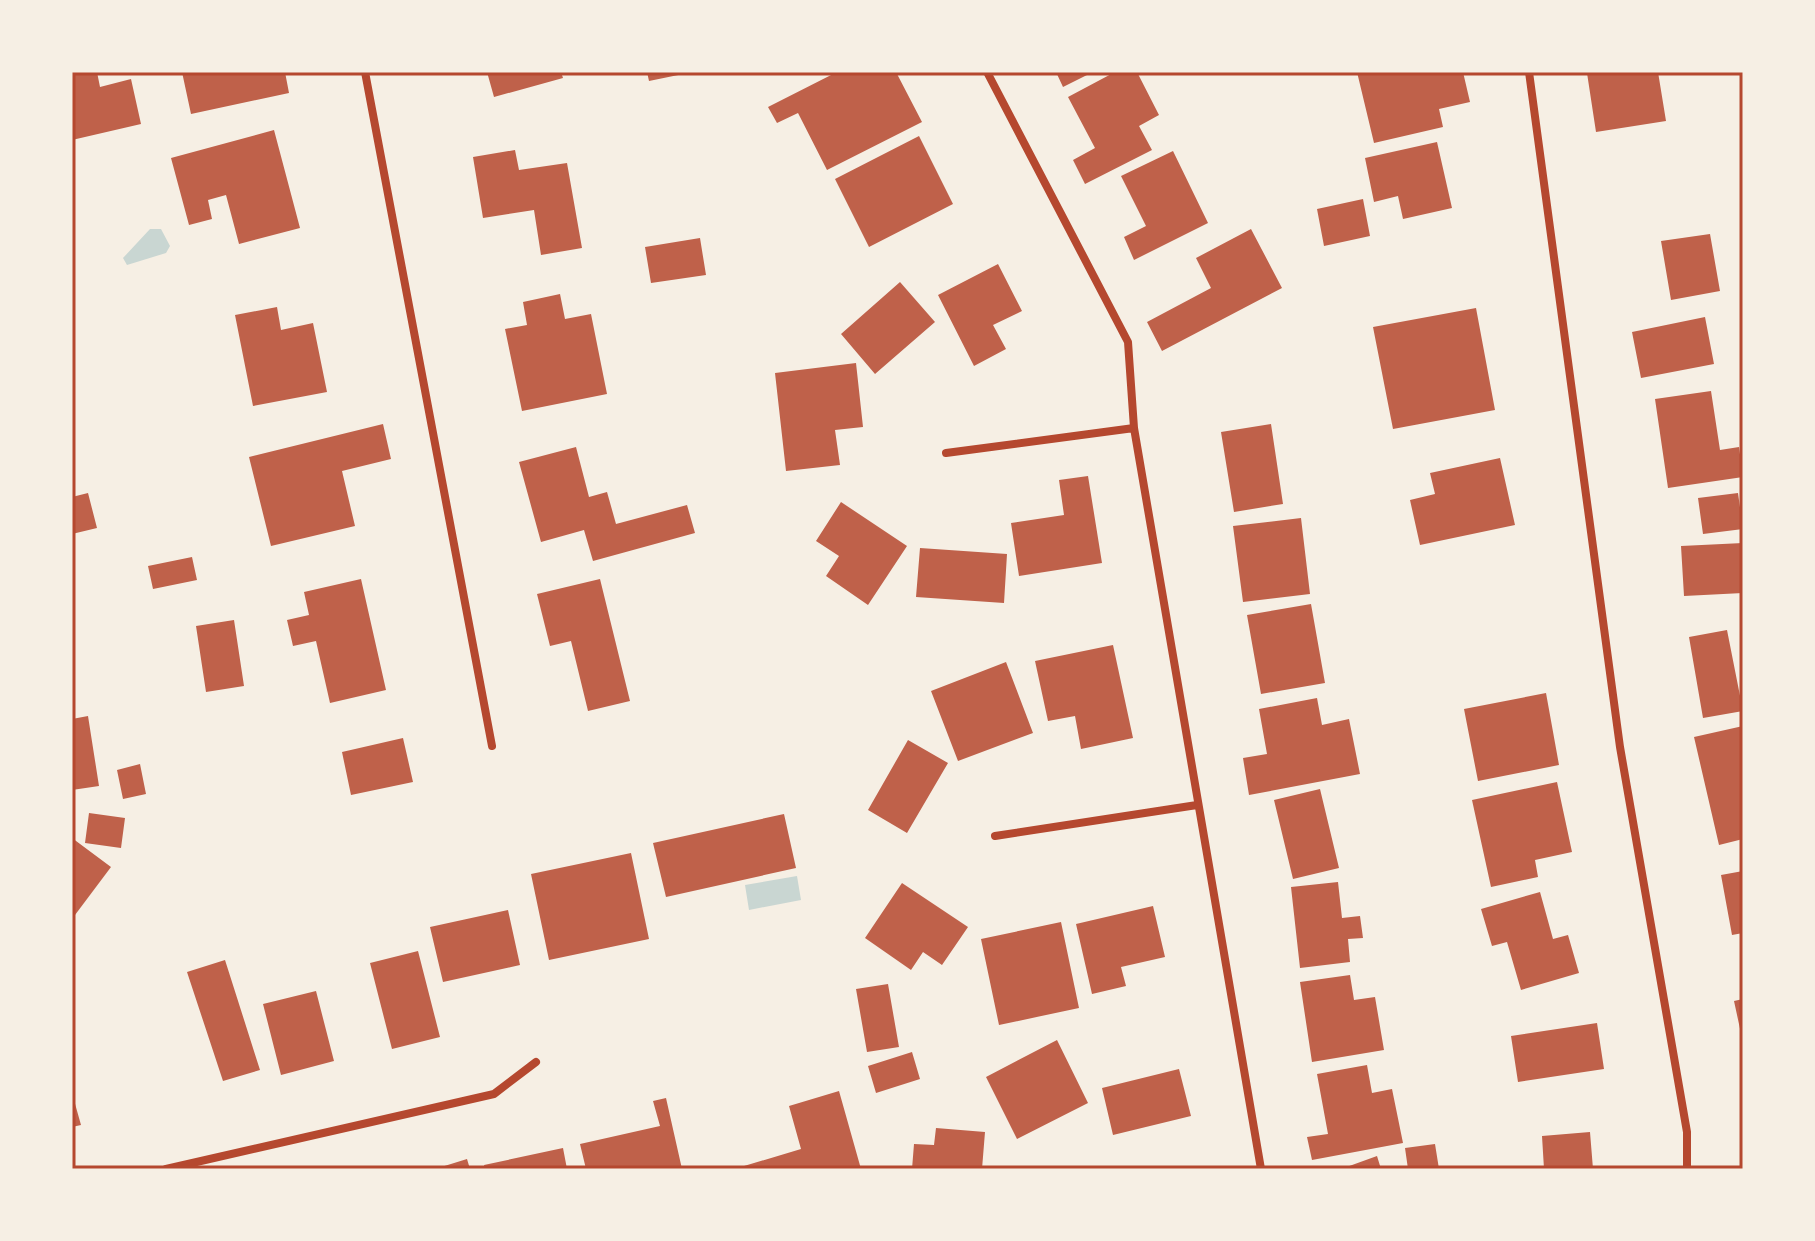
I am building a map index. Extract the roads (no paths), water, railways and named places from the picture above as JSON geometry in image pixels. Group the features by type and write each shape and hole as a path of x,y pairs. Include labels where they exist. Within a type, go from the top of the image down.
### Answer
{"street":[{"path":"365,72 492,746"},
{"path":"987,72 1128,342 1134,428 1261,1169"},
{"path":"1529,72 1620,747 1687,1132 1687,1169"},
{"path":"946,453 1134,428"},
{"path":"995,836 1197,805"},
{"path":"166,1169 494,1094 536,1062"}]}
